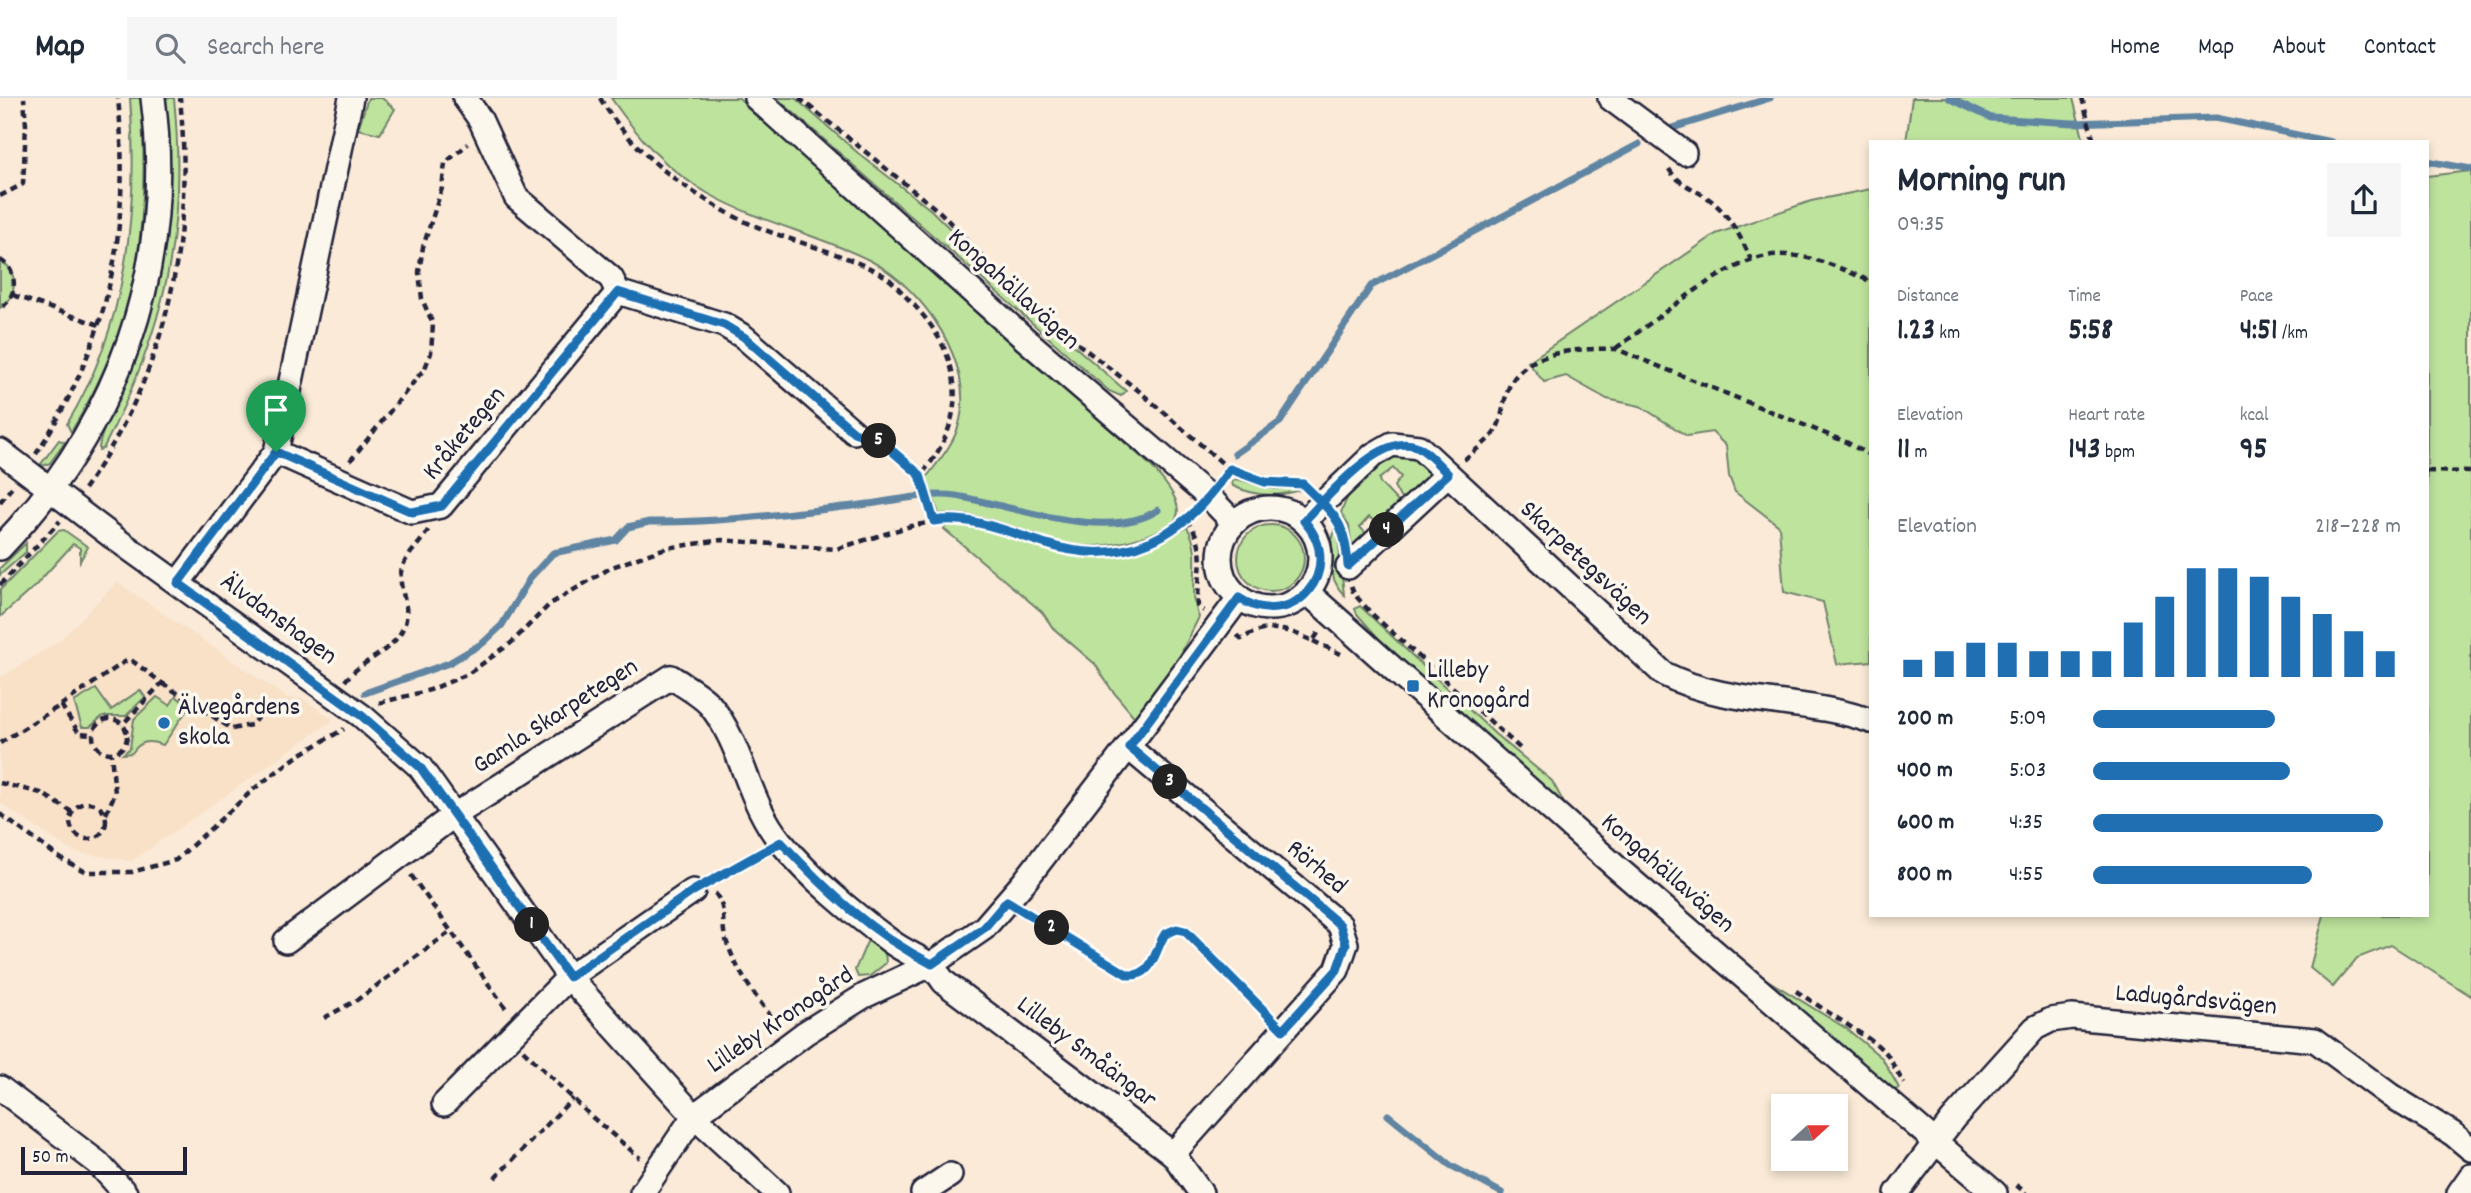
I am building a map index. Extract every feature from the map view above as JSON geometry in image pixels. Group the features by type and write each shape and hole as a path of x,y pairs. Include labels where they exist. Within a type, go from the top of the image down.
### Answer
{"street":[{"path":"0,548 52,489 93,424 135,329 156,221 159,176 153,98"},
{"path":"178,583 276,452 351,98"},
{"path":"465,98 486,133 516,197 611,278 618,292 724,325 744,337 854,432"},
{"name":"Kongahällavägen","path":"756,98 1025,339 1210,498 1234,523"},
{"path":"1610,98 1676,160"},
{"name":"Kråketegen","path":"276,452 412,512 442,506 618,292"},
{"name":"Skarpetegsvägen","path":"1304,521 1373,454 1392,444 1419,447 1664,674 1714,693 1815,707 1869,720"},
{"name":"Älvdanshagen","path":"0,451 362,716 420,767 569,977 694,1116 778,1193"},
{"path":"1348,566 1448,474"},
{"path":"1268,508 1287,511 1304,521 1315,537 1320,556 1317,575 1307,592 1292,604 1274,608 1255,606 1239,598 1225,582 1220,562 1223,541 1234,523 1250,512 1268,508"},
{"name":"Kongahällavägen","path":"1307,592 1616,867 1936,1142 2002,1186"},
{"name":"Lilleby Kronogård","path":"642,1193 694,1116 792,1042 864,996 932,964 984,928 1129,747 1239,598"},
{"name":"Gamla Skarpetegen","path":"453,816 671,677 708,703 731,737 754,795 781,842 836,900 899,947 932,964"},
{"name":"Rörhed","path":"1129,747 1340,925 1346,944 1337,970 1173,1154"},
{"path":"286,942 453,816"},
{"path":"444,1104 569,977 693,891"},
{"name":"Lilleby Småängar","path":"932,964 944,982 1173,1154 1201,1193"},
{"name":"Ladugårdsvägen","path":"1896,1193 1974,1095 2035,1028 2051,1020 2072,1017 2315,1040 2391,1096 2454,1134 2471,1149"},
{"path":"0,1088 99,1163 125,1193"},
{"path":"923,1193 950,1175"},
{"path":"2459,1193 2471,1175"}],"path":[{"path":"0,197 23,184 26,125 24,98"},
{"path":"0,502 26,470 56,424 91,352 99,326 122,215 118,98"},
{"path":"600,98 660,171 732,215 819,247 886,277 920,312 942,342 954,376 957,404 948,434 935,458 920,475"},
{"path":"799,98 941,213 999,275 1051,323 1139,391 1230,469 1265,482 1303,484 1341,523 1354,594 1373,615 1533,761"},
{"path":"2082,98 2093,139"},
{"path":"336,478 425,368 431,353 433,324 422,299 419,272 422,247 438,204 445,163 456,151 486,133"},
{"path":"1676,160 1674,177 1714,203 1741,236 1751,260"},
{"path":"1616,349 1711,282 1751,260 1776,255 1813,260 1869,281"},
{"path":"0,260 6,263 14,278 13,295 0,308"},
{"path":"13,295 99,326"},
{"path":"1448,474 1496,430 1510,384 1531,362 1596,348 1616,349 1846,442 1869,455"},
{"path":"854,432 883,443 920,475 934,521"},
{"path":"0,814 60,859 86,872 132,873 176,860 255,788 299,755 362,716 373,705 430,690 468,674 511,643 550,604 612,567 666,548 722,540 836,549 948,519 970,522 1074,552 1104,553 1127,550 1160,538 1177,528 1210,498 1230,469"},
{"path":"2429,471 2471,472"},
{"path":"335,696 354,670 394,643 404,626 407,617 401,571 427,533 427,509"},
{"path":"0,743 125,661 131,660 232,729 251,725 258,717"},
{"path":"122,725 162,683"},
{"path":"61,705 79,733 92,734"},
{"path":"114,719 122,725 127,737 119,751 111,754 98,749 92,734 96,725 104,720 114,719"},
{"path":"106,815 100,806 90,802 79,804 72,812 70,822 73,832 88,839 103,832 106,815 115,793 111,754"},
{"path":"0,783 41,793 72,812"},
{"path":"693,891 781,842"},
{"path":"399,856 516,1032 573,1098 657,1172"},
{"path":"693,891 716,893 725,914 724,936 738,971 751,992 792,1042"},
{"path":"1007,901 1128,975 1141,974 1148,968 1165,934 1177,929 1185,931 1283,1030"},
{"path":"324,1018 357,1000 450,932"},
{"path":"1791,988 1875,1043 1887,1054 1912,1095"},
{"path":"495,1178 573,1098"},
{"path":"2002,1186 2026,1193"}],"shaded area":[{"name":"Älvegårdens skola","path":"117,582 286,697 304,699 333,720 132,861 73,852 0,803 0,678 59,641"}],"green space":[{"path":"130,98 141,98 143,145 141,231 135,271 112,351 71,432 67,424 103,347 116,307 124,267 132,183"},
{"path":"166,98 174,98 177,147 174,237 167,279 142,363 103,449 99,450 104,429 141,346 163,254 169,161"},
{"path":"368,98 382,98 395,109 380,134 358,129"},
{"path":"611,98 739,98 1151,466 1175,499 1178,507 1173,523 1149,535 1121,543 1077,546 1048,540 982,518 939,514 926,478 953,439 959,424 962,401 960,377 952,353 941,330 926,309 909,289 871,261 748,213 694,185 654,152"},
{"path":"777,98 795,98 858,153 931,210 1025,303 1126,391 1121,396 1109,391"},
{"path":"1912,98 2073,98 2084,140 1906,140"},
{"path":"2471,171 2471,996 2391,945 2357,958 2333,987 2310,968 2323,917 2429,917 2429,176"},
{"path":"1869,189 1869,661 1837,664 1823,602 1784,592 1779,526 1735,492 1729,476 1726,446 1712,432 1687,436 1640,406 1607,399 1566,376 1544,382 1528,362 1716,234 1811,201"},
{"path":"0,260 11,270 14,284 10,298 0,308"},
{"path":"59,440 65,442 50,463 43,466 41,464"},
{"path":"1397,455 1414,457 1431,475 1402,501 1394,486 1401,477 1393,468 1379,479 1401,505 1380,526 1369,517 1360,527 1369,537 1352,549 1349,526 1341,513 1345,502 1362,477 1378,464"},
{"path":"1236,479 1275,489 1296,487 1299,490 1274,495 1257,494 1233,486 1232,482"},
{"path":"946,524 997,529 1059,551 1091,557 1141,550 1187,527 1195,550 1194,595 1199,617 1172,672 1136,719 1111,689 1095,664 1053,628 1042,612 944,529"},
{"path":"1271,525 1294,535 1304,558 1294,581 1271,591 1248,581 1238,558 1248,535"},
{"path":"1337,526 1344,595 1334,580 1330,562 1331,543"},
{"path":"64,530 88,547 80,561 80,548 73,544 35,586 0,617 0,590 58,531"},
{"path":"26,543 26,552 0,575 0,568"},
{"path":"1360,606 1495,734 1552,781 1566,807 1388,649 1357,614 1355,609"},
{"path":"96,689 111,710 140,690 145,697 126,716 103,716 90,727 82,727 74,702"},
{"path":"176,696 189,707 163,745 146,742 132,753 123,754 130,748 134,719 157,697 170,705"},
{"path":"872,940 885,951 886,963 870,976 858,977 855,970 867,942"},
{"path":"1766,979 1847,1029 1882,1058 1899,1088 1894,1091 1763,981"}],"waterway":[{"path":"1663,131 1770,98"},
{"path":"1949,98 1991,118 2073,123 2216,118 2321,140"},
{"path":"1235,454 1280,422 1371,286 1639,144"},
{"path":"2429,161 2471,169"},
{"path":"365,693 449,663 483,643 502,625 530,578 553,553 616,540 628,527 649,522 755,517 933,495 956,496 1058,519 1086,522 1113,523 1137,519 1158,510"},
{"path":"1388,1115 1450,1165 1502,1193"}],"place":[{"name":"Lilleby Kronogård","path":"1413,686"},
{"name":"Älvegårdens skola","path":"164,723"}],"route":[{"path":"276,452 178,583 362,716 420,767 569,977 693,891 714,882 781,842 836,900 899,947 932,964 984,928 1007,901 1074,940 1109,967 1128,975 1141,974 1153,963 1165,934 1177,929 1185,931 1283,1030 1337,970 1346,944 1340,925 1129,747 1239,598 1255,606 1274,608 1292,604 1307,592 1317,575 1320,556 1315,537 1304,521 1322,503 1373,454 1392,444 1405,443 1419,447 1448,474 1348,566 1341,523 1322,503 1303,484 1265,482 1230,469 1210,498 1192,516 1160,538 1127,550 1104,553 1074,552 1009,531 970,522 948,519 934,521 920,475 883,443 854,432 744,337 724,325 618,292 442,506 412,512 276,452"}]}
